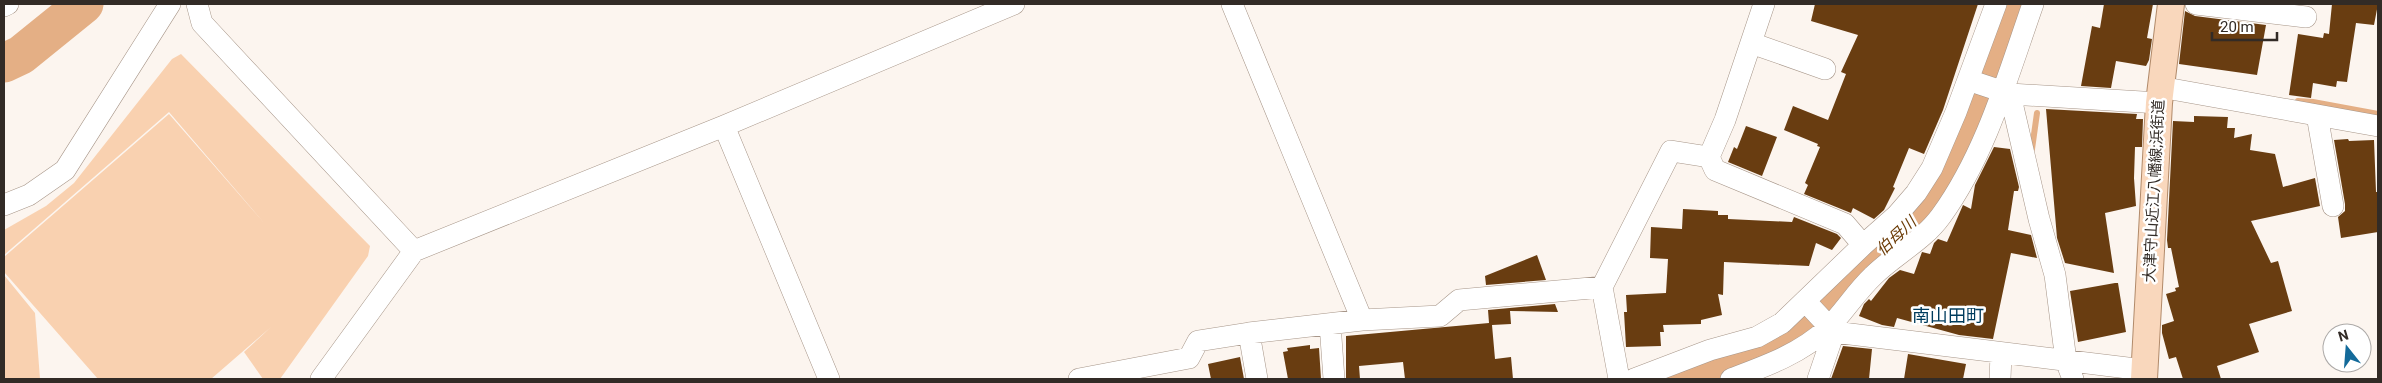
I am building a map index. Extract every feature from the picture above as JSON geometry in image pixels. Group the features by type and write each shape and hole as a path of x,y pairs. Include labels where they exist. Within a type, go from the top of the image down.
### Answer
{"main road":[{"name":"大津守山近江八幡線;浜街道","path":"2144,375 2160,95 2171,4"}],"street":[{"path":"4,6 8,4"},
{"path":"4,205 30,195 65,170 170,4"},
{"path":"197,4 202,23 414,250"},
{"path":"321,379 414,250 724,126 1014,4"},
{"path":"1232,4 1362,320"},
{"path":"1764,4 1725,120 1709,157 1715,170 1845,224 1863,245"},
{"path":"1634,379 1710,350 1758,337 1782,323 1897,215 1916,193 1932,168 1968,80 1996,4"},
{"path":"1731,379 1782,360 1832,329 1873,276 1921,236 1940,217 1981,144 2006,93 2033,4"},
{"path":"2196,4 2306,17"},
{"path":"1751,43 1825,69"},
{"path":"1968,80 2006,93 2160,95 2317,115 2378,126"},
{"path":"2006,93 2038,219 2055,275 2069,370"},
{"path":"2317,115 2333,206"},
{"path":"724,126 830,379"},
{"path":"1619,379 1602,287 1671,151 1709,157"},
{"path":"1079,379 1190,358 1198,341 1248,333 1362,320 1440,316 1459,300 1602,287"},
{"path":"1806,302 1832,329 2001,354 2069,370 2144,375"},
{"path":"1330,324 1334,379"},
{"path":"1818,379 1832,329"},
{"path":"1248,333 1257,379"},
{"path":"2000,379 2001,354"}],"shaded area":[{"path":"181,54 370,246 368,256 280,379 263,379 244,352 271,327 211,379 98,379 4,272 4,257 169,114 265,224 169,112 4,255 4,230 46,206 74,183 172,59"},
{"path":"4,275 35,313 40,379 4,379"}],"building":[{"path":"1815,4 1978,4 1943,110 1924,154 1909,148 1893,187 1895,188 1884,210 1874,219 1853,208 1851,213 1804,194 1808,185 1805,183 1820,147 1817,146 1818,144 1784,130 1793,106 1828,120 1846,74 1841,72 1858,35 1811,21"},
{"path":"2104,4 2153,4 2147,38 2152,39 2149,60 2146,66 2116,61 2111,88 2081,86 2092,26 2100,28"},
{"path":"2332,4 2378,4 2374,25 2356,23 2347,82 2337,81 2336,87 2313,83 2311,98 2289,95 2298,34 2323,38 2324,33 2329,34"},
{"path":"2185,11 2195,16 2266,25 2257,75 2179,64"},
{"path":"2046,109 2137,114 2136,119 2143,119 2142,147 2135,147 2134,178 2136,206 2105,213 2114,273 2065,263 2057,238"},
{"path":"2194,116 2228,117 2227,128 2235,128 2234,138 2252,134 2250,150 2275,154 2283,187 2315,178 2320,206 2251,221 2271,263 2278,261 2292,311 2249,324 2259,352 2217,366 2221,379 2183,379 2176,357 2169,359 2162,333 2162,325 2174,321 2166,294 2176,291 2175,288 2179,287 2171,248 2168,248 2167,240 2173,121 2194,122"},
{"path":"1746,126 1777,137 1762,176 1728,162 1734,147 1737,149"},
{"path":"2348,139 2349,141 2374,140 2376,192 2378,192 2378,232 2341,238 2338,217 2345,211 2345,204 2334,140"},
{"path":"1994,147 2010,149 2019,187 2018,191 2014,191 2008,230 2031,235 2037,258 2011,253 1993,339 1959,335 1897,318 1894,327 1882,325 1859,316 1864,304 1869,299 1871,301 1889,278 1900,270 1914,274 1922,252 1930,254 1934,243 1938,239 1947,242 1963,205 1971,209 1975,185"},
{"path":"1683,209 1718,211 1718,215 1728,215 1728,219 1792,222 1794,217 1837,234 1841,238 1832,250 1816,243 1809,266 1724,262 1723,295 1718,294 1722,315 1701,320 1701,324 1663,325 1664,332 1660,332 1661,346 1626,347 1624,312 1627,312 1626,295 1666,293 1668,259 1650,258 1651,227 1682,229"},
{"path":"1537,255 1546,280 1486,285 1485,276"},
{"path":"2118,283 2126,332 2078,342 2070,291"},
{"path":"1555,304 1558,312 1510,311 1511,324 1492,325 1495,359 1511,357 1513,379 1405,379 1403,362 1359,366 1360,379 1346,379 1346,336 1489,323 1488,310"},
{"path":"1310,345 1310,349 1319,348 1321,379 1288,379 1283,352 1288,351 1287,348"},
{"path":"1843,346 1872,349 1869,379 1831,379"},
{"path":"1908,354 1966,364 1963,379 1904,379"},
{"path":"1240,357 1244,379 1211,379 1208,364"}],"waterway":[{"path":"4,63 21,55 84,4"},
{"name":"伯母川","path":"1681,379 1782,343 1926,208 1945,179 1966,134 2010,4"},
{"path":"2298,101 2378,114"},
{"path":"2032,149 2037,113"}],"district":[{"name":"南山田町","path":"1948,315"}]}
